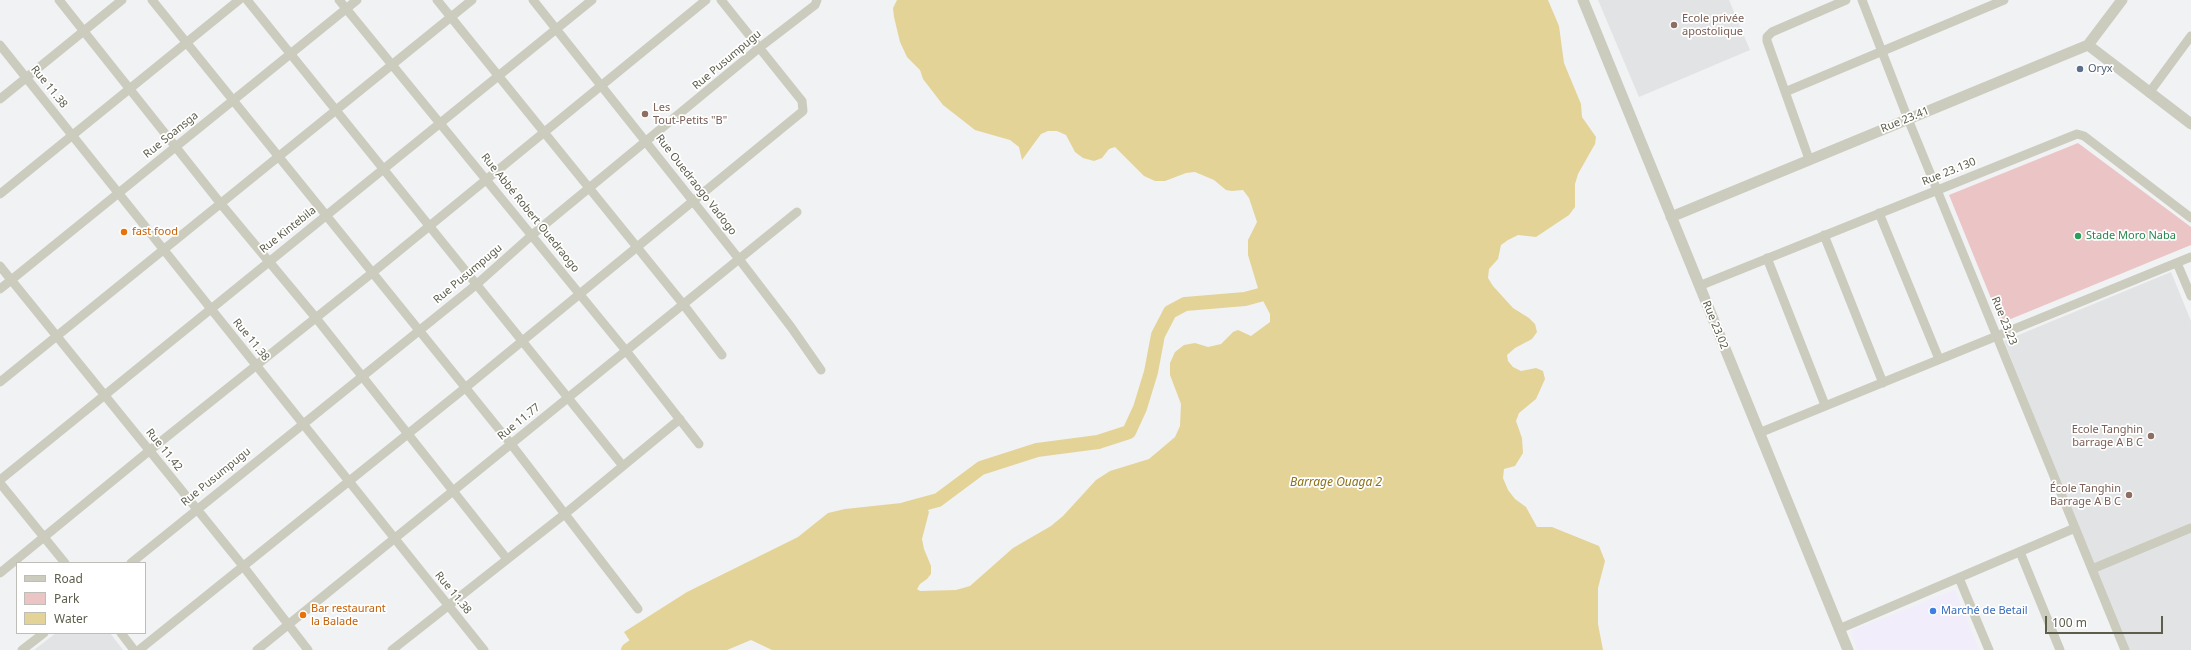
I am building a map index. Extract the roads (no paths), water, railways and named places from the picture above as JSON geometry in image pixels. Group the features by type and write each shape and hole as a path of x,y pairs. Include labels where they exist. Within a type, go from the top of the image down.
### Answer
{"street":[{"path":"59,0 221,204 316,318 507,559"},
{"path":"0,99 122,0"},
{"path":"152,0 325,216 420,330 464,388 511,444 566,513 638,609"},
{"path":"0,194 239,0"},
{"path":"247,0 384,168 622,466"},
{"name":"Rue Abbé Robert Ouedraogo","path":"339,0 394,65 580,294 699,444"},
{"name":"Rue Soansga","path":"0,289 357,0"},
{"path":"437,0 683,304 722,356"},
{"path":"0,382 394,65 472,0"},
{"name":"Rue Ouedraogo Vadogo","path":"532,0 602,84 739,259 791,327 821,370"},
{"name":"Rue Kintebila","path":"0,480 210,308 592,0"},
{"path":"0,573 149,451 487,180 706,0"},
{"path":"139,650 580,294 635,246 802,111 804,104 721,0"},
{"name":"Rue Pusumpugu","path":"132,562 196,509 477,284 532,235 647,143 759,48 815,5 817,0"},
{"name":"Rue 23.02","path":"1583,0 1698,286 1848,650"},
{"path":"1809,159 1784,92 1767,40 1769,34 1846,0"},
{"name":"Rue 23.23","path":"1862,0 1908,119 2124,650"},
{"path":"1784,92 2004,0"},
{"path":"2122,0 2088,45 2191,124"},
{"path":"2149,93 2191,36"},
{"name":"Rue 11.38","path":"0,45 257,365 447,606 484,650"},
{"name":"Rue 23.41","path":"1671,217 2088,45"},
{"name":"Rue 23.130","path":"1698,286 2072,136 2081,134 2191,218"},
{"name":"Rue 11.77","path":"257,650 452,491 627,352 683,304 797,212"},
{"path":"1879,213 1939,360"},
{"path":"1824,235 1883,383"},
{"path":"1759,433 2191,257"},
{"path":"1767,258 1825,405"},
{"path":"2177,262 2191,296"},
{"name":"Rue 11.42","path":"0,266 243,566 308,650"},
{"path":"392,650 566,513 680,419"},
{"path":"0,483 64,562"},
{"path":"1839,629 2075,528"},
{"path":"2092,569 2191,528"},
{"path":"2020,552 2060,650"},
{"path":"1959,578 1988,650"},
{"path":"22,650 43,634"},
{"path":"122,634 134,650"}],"water":[{"name":"Barrage Ouaga 2","path":"897,0 1548,0 1559,26 1564,63 1581,104 1582,117 1596,137 1595,144 1578,174 1575,184 1575,207 1569,215 1536,237 1518,235 1508,240 1501,245 1498,259 1489,269 1488,278 1493,286 1513,308 1529,318 1535,324 1537,332 1532,339 1515,348 1507,355 1508,361 1513,367 1521,371 1536,368 1543,371 1545,379 1536,399 1519,413 1516,421 1522,438 1523,453 1515,466 1504,469 1503,478 1508,490 1515,499 1526,507 1537,527 1552,527 1599,546 1605,561 1598,588 1598,624 1603,650 772,650 751,640 727,650 636,650 624,632 687,592 798,537 828,513 845,509 920,501 926,506 929,512 922,539 924,549 931,566 931,574 920,584 917,589 920,591 956,590 970,586 1013,548 1051,526 1063,516 1096,480 1110,471 1149,459 1175,437 1180,426 1181,404 1170,375 1170,363 1175,352 1184,345 1195,343 1208,347 1221,344 1233,332 1238,330 1251,336 1270,322 1270,314 1260,295 1248,255 1248,240 1257,222 1249,198 1243,190 1226,190 1214,180 1195,172 1186,173 1165,181 1155,181 1144,176 1115,147 1109,149 1102,158 1094,161 1083,158 1075,152 1066,135 1057,131 1048,131 1041,134 1022,160 1019,147 1010,140 975,130 943,105 923,79 920,70 907,57 900,42 893,8"}],"waterway":[{"path":"905,509 938,500 981,468 1037,450 1098,442 1129,432 1140,408 1151,372 1158,335 1170,312 1185,304 1245,299 1278,290"},
{"path":"628,650 649,635"}],"place":[{"name":"Ecole privée apostolique","path":"1674,25"},
{"name":"Oryx","path":"2080,69"},
{"name":"Les Tout-Petits \"B\"","path":"645,114"},
{"name":"fast food","path":"124,232"},
{"name":"Stade Moro Naba","path":"2078,236"},
{"name":"Ecole Tanghin barrage A B C","path":"2151,436"},
{"name":"École Tanghin Barrage A B C","path":"2129,495"},
{"name":"Marché de Betail","path":"1933,611"},
{"name":"Bar restaurant la Balade","path":"303,615"}]}
